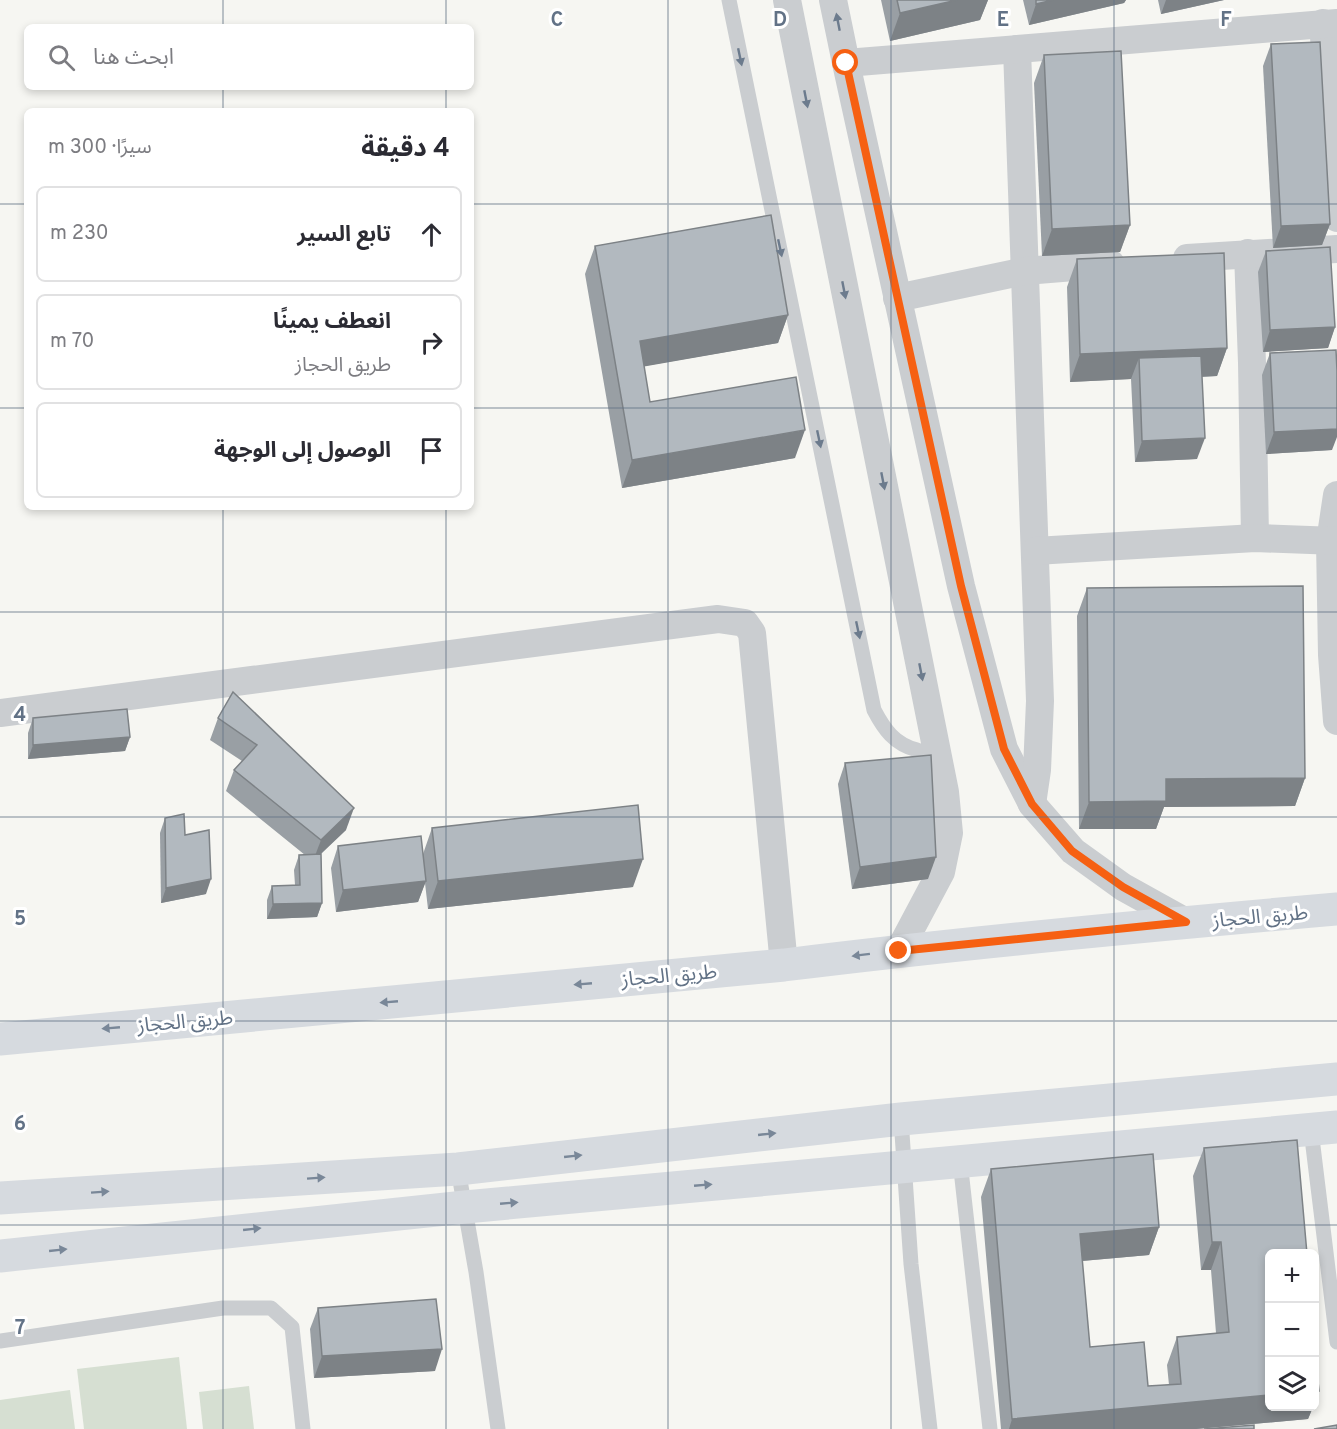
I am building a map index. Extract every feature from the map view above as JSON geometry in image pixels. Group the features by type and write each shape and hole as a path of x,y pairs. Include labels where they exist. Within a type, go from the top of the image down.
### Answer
{"main road":[{"name":"طريق الحجاز","path":"0,1039 784,965 899,951 1337,909"},
{"path":"0,1198 458,1168 901,1119 1337,1079"},
{"path":"0,1256 465,1207 1324,1128"}],"street":[{"path":"787,0 945,792 949,832 941,872 899,951"},
{"path":"833,0 961,586 1004,749 1032,804 1072,851 1123,887 1186,922"},
{"path":"846,63 1330,23 1337,218"},
{"path":"1017,49 1040,701 1037,770 1032,804"},
{"path":"1166,260 1337,249"},
{"path":"1248,253 1263,363 1255,538"},
{"path":"897,298 1025,271 1131,262"},
{"path":"1337,495 1332,655 1337,721"},
{"path":"1035,551 1255,538 1334,542"},
{"path":"0,714 718,619 745,623 752,633 784,965"}],"lane":[{"path":"729,0 874,710 884,728 898,742 917,750 937,752"},
{"path":"901,1119 910,1264 930,1429"},
{"path":"1324,1128 1337,1342"},
{"path":"960,1161 990,1429"},
{"path":"458,1168 476,1272 498,1429"},
{"path":"0,1341 223,1308 271,1308 292,1327 303,1429"}],"shaded area":[{"path":"179,1357 187,1429 84,1429 77,1369"},
{"path":"249,1386 254,1429 203,1429 199,1392"},
{"path":"70,1390 75,1429 0,1429 0,1400"}],"building":[{"path":"897,0 957,0 900,13"},
{"path":"1036,0 1053,0 1036,4"},
{"path":"1320,42 1330,224 1281,226 1271,44"},
{"path":"1121,51 1130,225 1052,229 1044,55"},
{"path":"771,215 788,315 640,341 650,402 796,377 805,430 632,460 595,246"},
{"path":"1330,247 1335,327 1270,330 1266,251"},
{"path":"1224,253 1227,348 1080,354 1077,259"},
{"path":"1336,350 1337,429 1274,432 1270,353"},
{"path":"1201,356 1205,438 1142,441 1139,358"},
{"path":"1303,586 1305,778 1166,779 1166,801 1089,802 1087,588"},
{"path":"233,692 354,808 321,840 234,770 257,745 218,718"},
{"path":"127,709 130,737 33,745 33,718"},
{"path":"931,755 936,857 860,867 845,763"},
{"path":"638,805 643,859 438,881 432,828"},
{"path":"184,814 185,835 209,830 211,879 166,888 165,818"},
{"path":"421,836 426,881 343,890 338,846"},
{"path":"321,854 322,903 273,904 272,886 300,885 299,855"},
{"path":"1297,1140 1307,1249 1265,1249 1265,1395 1012,1419 991,1169 1153,1154 1159,1227 1080,1234 1090,1347 1144,1342 1148,1386 1181,1384 1177,1337 1229,1332 1221,1242 1212,1242 1204,1148"},
{"path":"436,1299 442,1349 322,1356 318,1308"},
{"path":"1254,1425 1254,1429 1204,1429"},
{"path":"1337,1425 1337,1429 1314,1429"}],"route":[{"path":"846,63 961,586 1004,749 1032,804 1072,851 1123,887 1186,922 899,951"}]}
